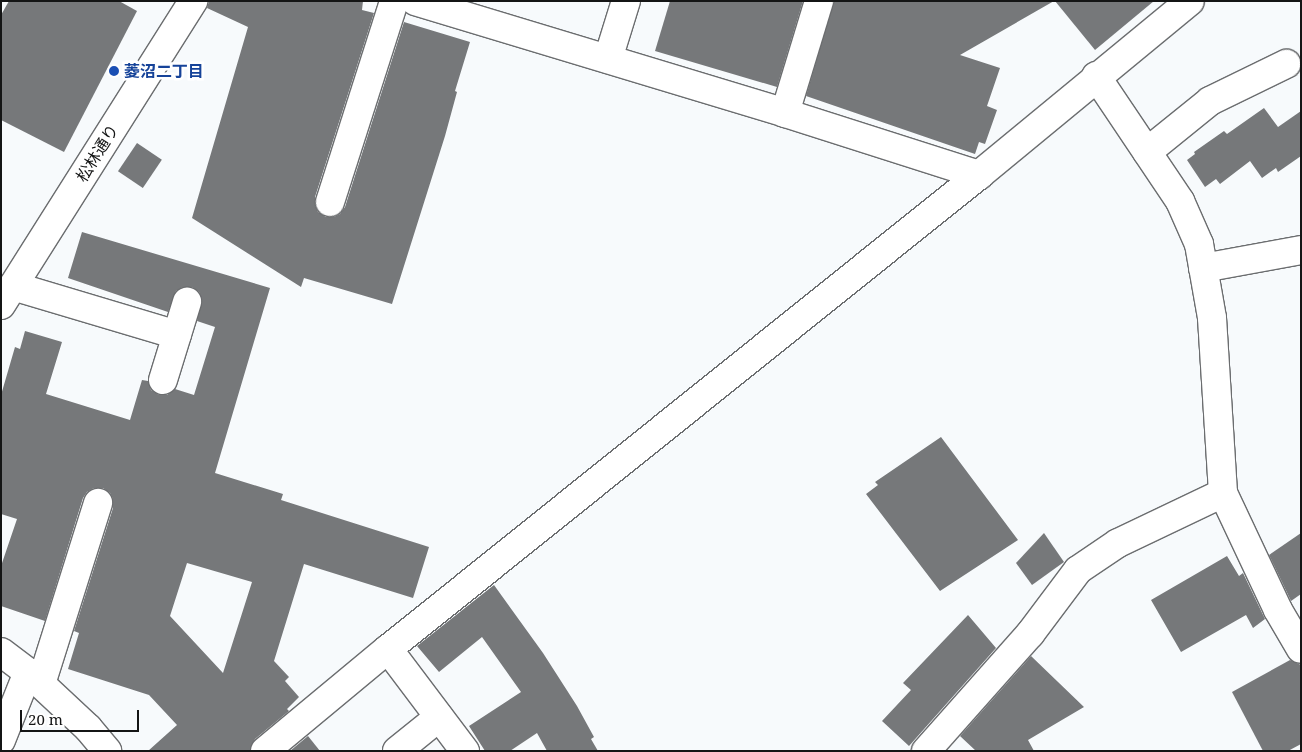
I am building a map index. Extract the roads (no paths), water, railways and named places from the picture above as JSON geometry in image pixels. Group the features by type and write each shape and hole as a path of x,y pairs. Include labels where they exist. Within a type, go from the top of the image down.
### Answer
{"street":[{"name":"松林通り","path":"7,296 193,1"},
{"path":"330,202 394,1"},
{"path":"415,1 785,113 979,175"},
{"path":"608,59 626,1"},
{"path":"785,113 819,1"},
{"path":"265,751 388,649 979,175 1096,76 1190,1"},
{"path":"1147,152 1210,101 1286,64"},
{"path":"1096,76 1180,201 1199,244 1212,318 1223,492 1278,610 1301,649"},
{"path":"1203,268 1301,250"},
{"path":"7,296 177,335"},
{"path":"163,380 187,302"},
{"path":"926,751 1030,634 1078,570 1118,544 1223,492"},
{"path":"1,740 34,678 98,503"},
{"path":"388,649 465,751"},
{"path":"1,652 34,678 88,728 107,751"},
{"path":"396,751 439,717"}],"place":[{"name":"菱沼二丁目","path":"114,71"}]}
